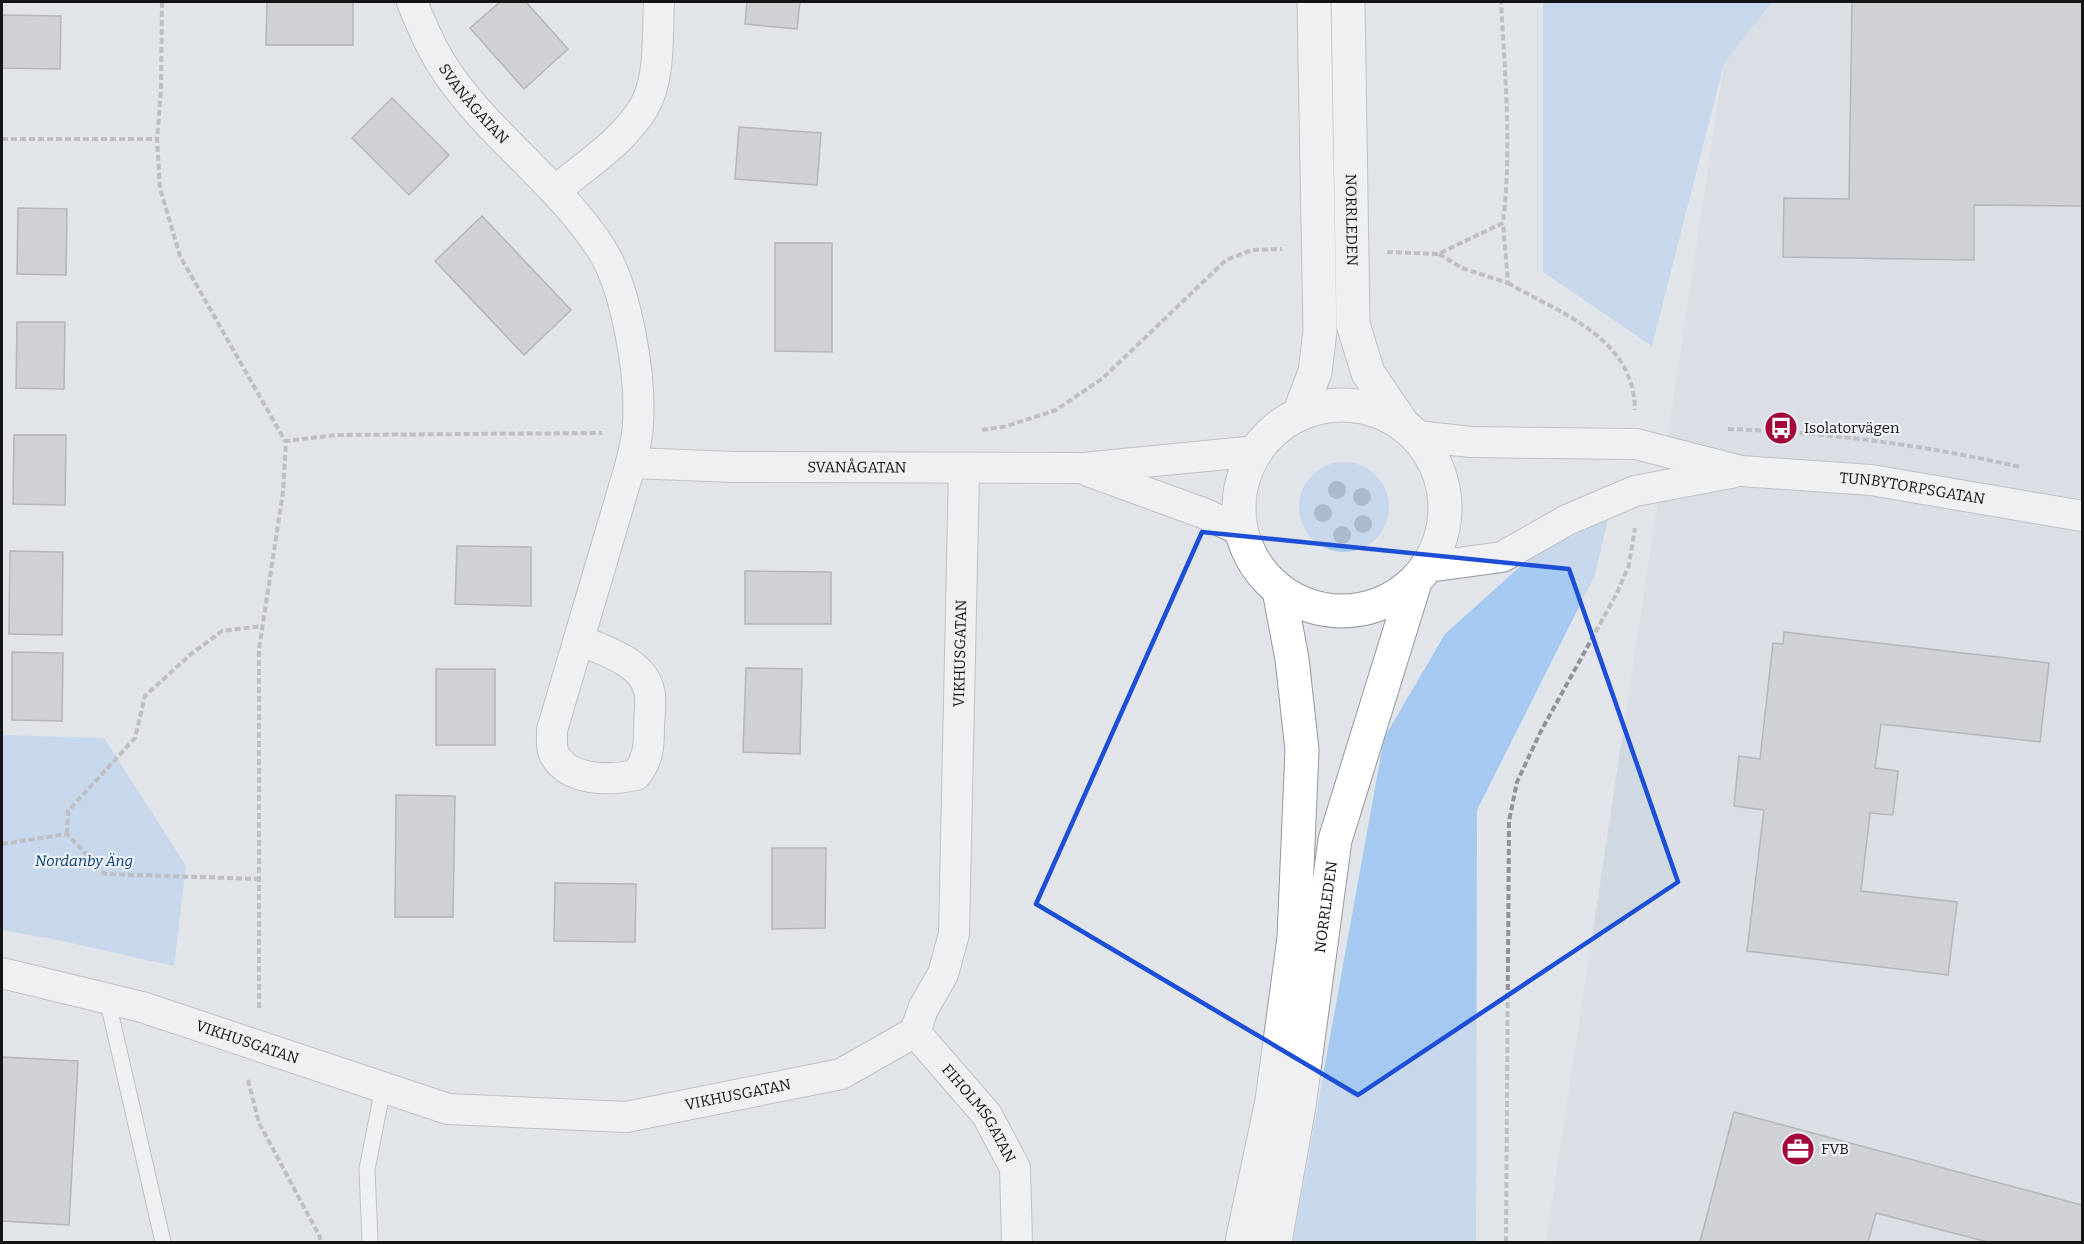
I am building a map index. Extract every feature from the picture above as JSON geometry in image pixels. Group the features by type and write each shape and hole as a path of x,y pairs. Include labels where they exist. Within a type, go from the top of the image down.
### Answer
{"main road":[{"name":"NORRLEDEN","path":"1299,414 1315,372 1320,331 1314,2"},
{"name":"NORRLEDEN","path":"1348,2 1353,324 1368,373 1409,430"},
{"path":"1356,406 1373,409 1409,430 1429,450 1444,487 1444,528 1422,574 1401,594 1382,604 1346,612 1314,608 1279,590 1261,573 1242,531 1240,493 1247,468 1257,451 1279,427 1299,414 1317,408 1356,406"},
{"name":"NORRLEDEN","path":"1275,1242 1299,1106 1335,840 1422,574"},
{"name":"NORRLEDEN","path":"1242,1242 1272,1101 1294,938 1302,750 1292,659 1279,590"}],"street":[{"name":"SVANÅGATAN","path":"412,2 441,64 476,108 556,190 603,251 627,317 635,367 638,423 632,463 552,730 553,752 564,768 592,777 636,776 646,763 649,748 650,691 642,674 630,664 580,639"},
{"path":"556,190 618,140 644,106 656,68 659,2"},
{"name":"TUNBYTORPSGATAN","path":"1409,430 1471,442 1636,444 1741,471 1871,480 2082,516"},
{"name":"SVANÅGATAN","path":"632,463 964,469 1083,468 1257,451"},
{"name":"SVANÅGATAN","path":"1083,468 1203,513 1242,531"},
{"name":"VIKHUSGATAN","path":"2,973 142,1007 448,1109 626,1117 840,1074 915,1032 923,1010 942,974 954,934 964,469"},
{"name":"TUNBYTORPSGATAN","path":"1422,574 1503,557 1567,520 1635,490 1741,471"},
{"name":"FIHOLMSGATAN","path":"915,1032 987,1115 1015,1168 1017,1242"}],"lane":[{"path":"107,998 163,1242"},
{"path":"370,1242 367,1169 383,1088"}],"path":[{"path":"162,2 161,91 157,139 160,188 180,256 286,441"},
{"path":"1438,254 1462,268 1508,283 1503,223 1506,196 1506,102 1501,2"},
{"path":"2,139 157,139"},
{"path":"1383,252 1438,254 1503,223"},
{"path":"1727,429 1773,430 1894,445 2030,469"},
{"path":"260,879 105,874 67,834 68,811 135,738 145,696 191,654 222,631 263,626"},
{"path":"2,844 67,834"},
{"path":"1506,1242 1509,854"}],"highlighted area":[{"path":"1202,532 1569,569 1678,882 1358,1095 1036,904"}],"shaded area":[{"path":"1772,2 2082,2 2082,1242 1546,1242 1724,63"}],"green space":[{"path":"1543,2 1772,2 1724,63 1652,346 1543,272"},
{"path":"1344,462 1361,465 1376,475 1386,490 1389,507 1386,524 1376,539 1361,549 1344,552 1327,549 1312,539 1302,524 1299,507 1302,490 1312,475 1327,465"},
{"path":"1608,519 1595,575 1477,810 1476,1242 1293,1242 1384,738 1445,634 1534,554"},
{"name":"Nordanby Äng","path":"2,735 104,738 186,866 174,966 2,930"}],"building":[{"path":"267,2 353,2 353,45 266,45"},
{"path":"500,2 526,2 568,49 524,89 470,28"},
{"path":"747,2 800,2 797,29 745,24"},
{"path":"1852,2 2082,2 2082,206 1974,205 1974,260 1783,257 1784,198 1849,199"},
{"path":"2,15 61,16 60,69 2,68"},
{"path":"392,98 449,155 409,195 352,138"},
{"path":"739,127 821,133 817,185 735,179"},
{"path":"18,208 67,209 66,275 17,274"},
{"path":"482,216 571,310 524,355 435,261"},
{"path":"775,243 832,243 832,352 775,351"},
{"path":"17,322 65,322 64,389 16,388"},
{"path":"14,435 66,435 65,505 13,504"},
{"path":"457,546 531,547 531,606 455,604"},
{"path":"10,551 63,552 62,635 9,634"},
{"path":"745,571 831,572 831,624 745,624"},
{"path":"1784,632 2049,663 2040,742 1881,724 1875,768 1898,771 1893,815 1870,813 1861,891 1957,902 1948,975 1747,951 1764,810 1734,806 1739,756 1760,759 1773,643 1783,644"},
{"path":"12,652 63,653 62,721 12,720"},
{"path":"746,668 802,669 800,754 743,752"},
{"path":"436,669 495,669 495,745 436,745"},
{"path":"396,795 455,796 453,917 395,917"},
{"path":"772,848 826,848 825,928 772,929"},
{"path":"555,883 636,884 635,942 554,941"},
{"path":"2,1057 78,1061 69,1225 2,1221"},
{"name":"FVB","path":"1734,1112 2082,1205 2082,1242 1988,1242 1876,1213 1868,1242 1700,1242"}],"place":[{"name":"Isolatorvägen","path":"1781,428"},
{"name":"FVB","path":"1798,1149"}]}
